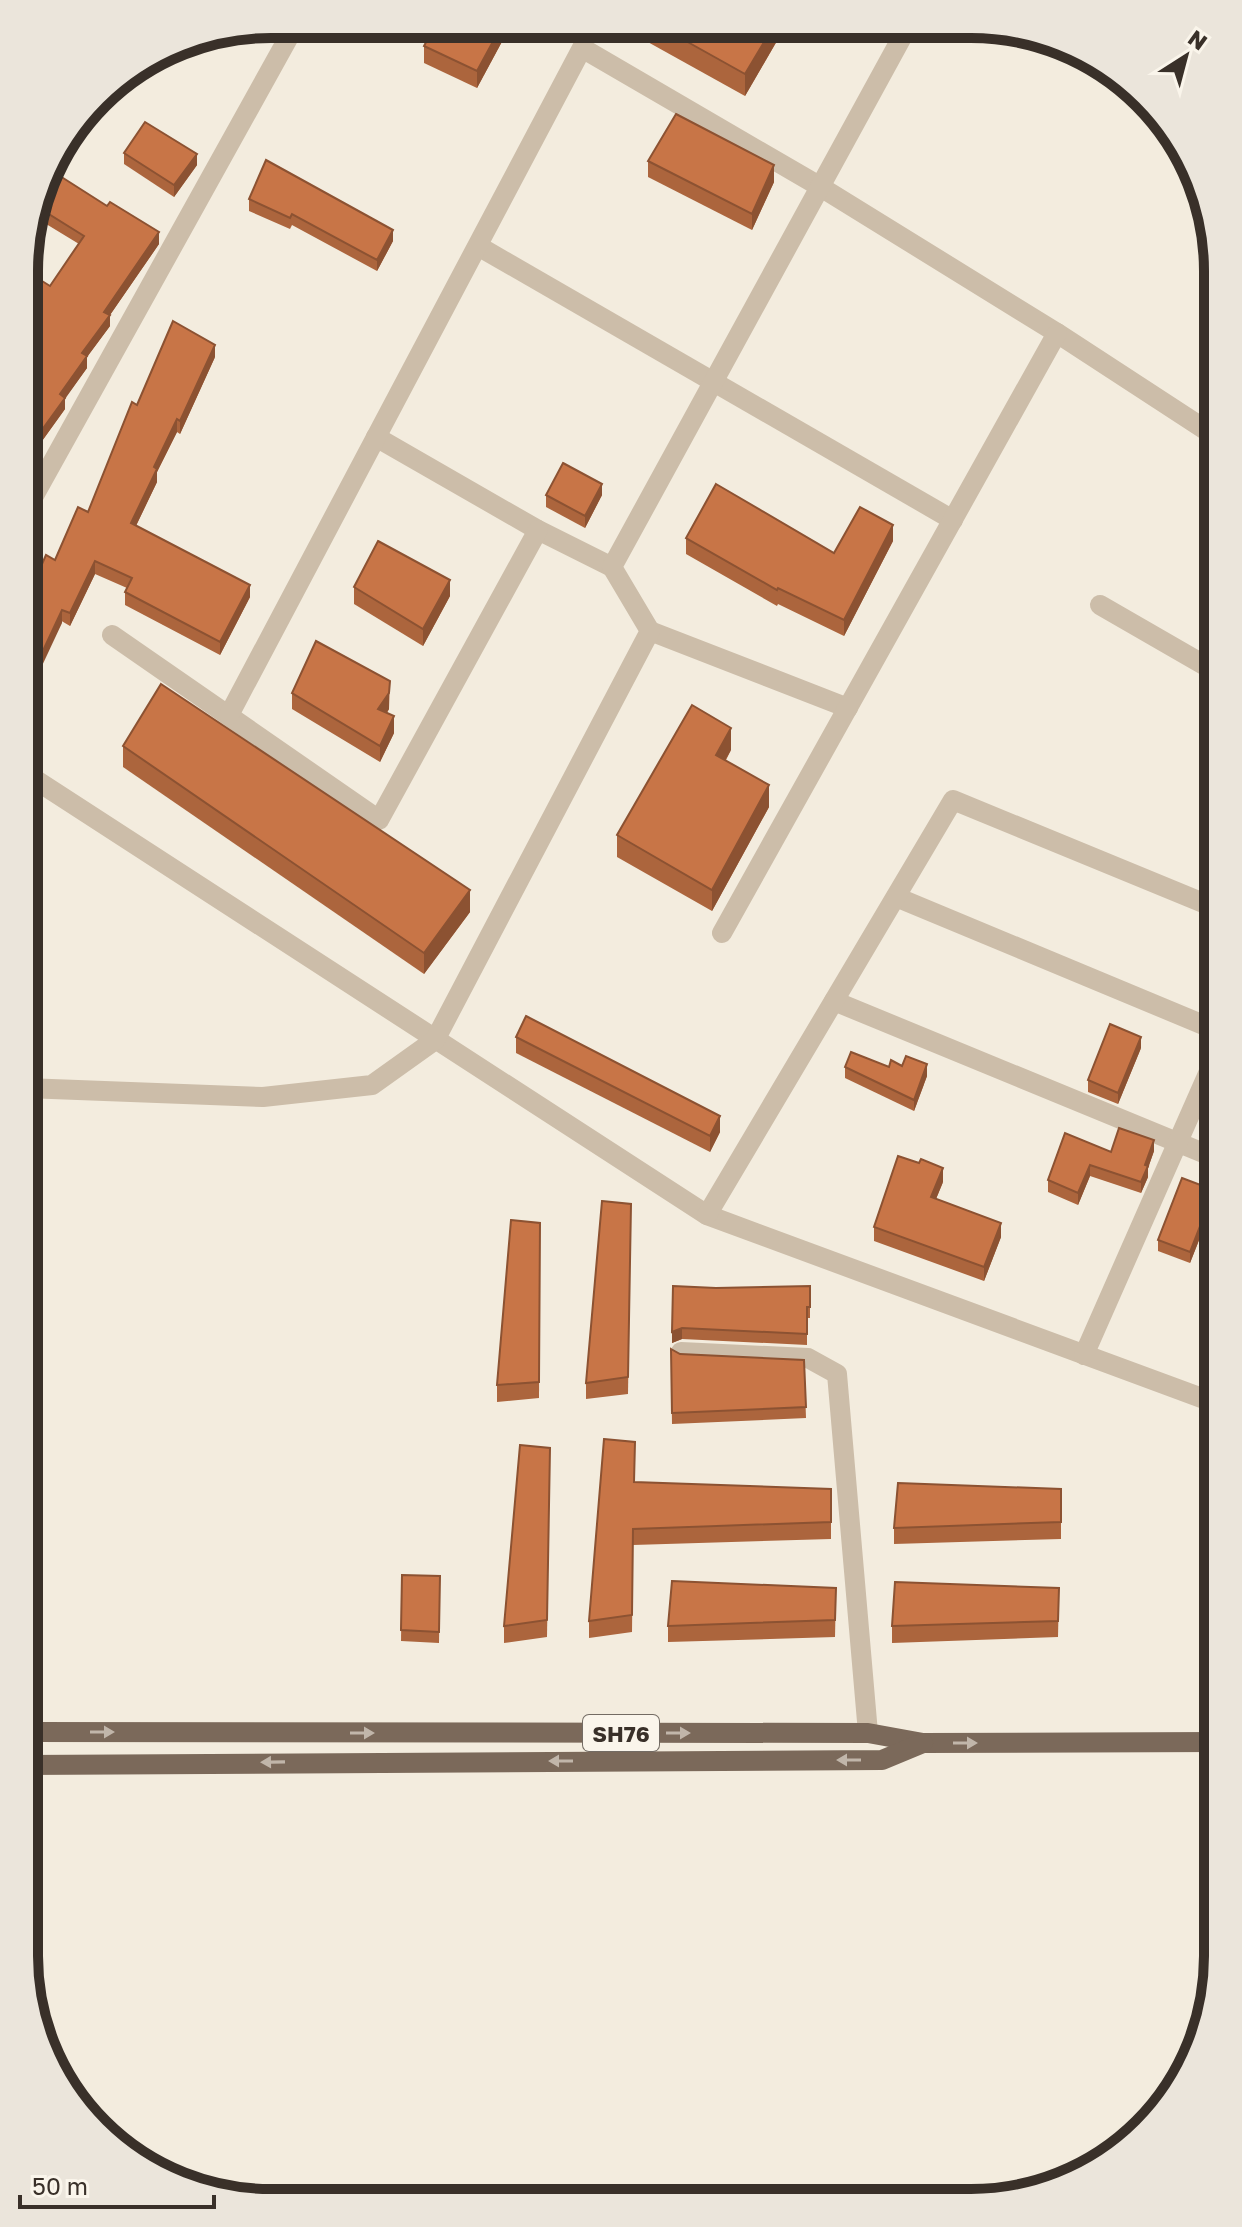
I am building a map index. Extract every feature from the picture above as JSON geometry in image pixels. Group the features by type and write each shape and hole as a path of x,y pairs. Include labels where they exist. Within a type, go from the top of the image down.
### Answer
{"main road":[{"name":"SH76","path":"38,1732 868,1733 923,1743 1204,1742"},
{"name":"SH76","path":"38,1765 882,1760 923,1743"}],"street":[{"path":"38,488 288,38"},
{"path":"612,567 901,38"},
{"path":"229,715 582,48 819,186 1057,333 1204,429"},
{"path":"478,246 953,520"},
{"path":"722,933 1057,333"},
{"path":"376,437 538,530 612,567 650,631 848,708"},
{"path":"112,635 379,820 538,530"},
{"path":"1100,605 1204,665"},
{"path":"38,1088 263,1097 372,1085 435,1040 650,631"},
{"path":"38,781 707,1215 1204,1399"},
{"path":"707,1215 953,800 1204,903"},
{"path":"896,897 1204,1025"},
{"path":"834,1001 1204,1154"},
{"path":"1084,1355 1204,1082"},
{"path":"681,1352 808,1358 837,1374 868,1733"}],"building":[{"path":"428,38 495,38 477,71 424,46"},
{"path":"680,38 766,38 745,74"},
{"path":"676,114 774,165 752,214 648,161"},
{"path":"145,122 197,154 174,185 124,153"},
{"path":"266,160 393,230 377,260 292,214 290,218 249,199"},
{"path":"59,175 107,206 110,202 159,232 104,312 110,315 82,353 87,356 60,394 65,398 39,434 42,436 38,442 38,278 50,286 84,236 46,212"},
{"path":"173,321 215,345 180,421 177,419 154,467 157,469 131,523 250,585 220,642 125,592 132,578 95,561 70,613 62,610 38,661 38,573 46,555 55,560 78,507 88,512 132,402 137,405"},
{"path":"563,463 602,484 585,516 546,495"},
{"path":"716,484 834,553 860,507 893,525 844,620 777,590 686,538"},
{"path":"378,541 450,580 423,629 354,587"},
{"path":"316,641 390,681 389,693 378,709 394,716 380,746 292,693"},
{"path":"161,684 470,890 424,953 123,746"},
{"path":"692,705 731,728 716,755 769,785 712,890 617,835"},
{"path":"526,1016 720,1116 710,1136 516,1037"},
{"path":"1110,1024 1141,1037 1118,1093 1088,1080"},
{"path":"851,1052 889,1067 891,1060 902,1066 906,1056 927,1064 914,1100 845,1067"},
{"path":"1119,1128 1154,1140 1141,1182 1090,1165 1078,1193 1048,1180 1065,1133 1111,1152"},
{"path":"898,1156 919,1163 921,1159 943,1168 931,1197 1001,1223 984,1267 874,1227"},
{"path":"1182,1178 1204,1186 1204,1216 1190,1252 1158,1240"},
{"path":"602,1201 631,1204 628,1377 586,1383"},
{"path":"511,1220 540,1223 539,1382 497,1385"},
{"path":"673,1286 810,1286 807,1334 682,1328 672,1332"},
{"path":"671,1349 680,1354 804,1360 806,1407 672,1413"},
{"path":"604,1439 635,1442 634,1482 831,1489 831,1522 633,1529 632,1615 589,1621"},
{"path":"520,1445 550,1448 547,1620 504,1626"},
{"path":"898,1483 1061,1489 1061,1522 894,1528"},
{"path":"402,1575 440,1576 439,1632 401,1630"},
{"path":"672,1581 836,1588 835,1620 668,1626"},
{"path":"895,1582 1059,1588 1058,1621 892,1626"}]}
